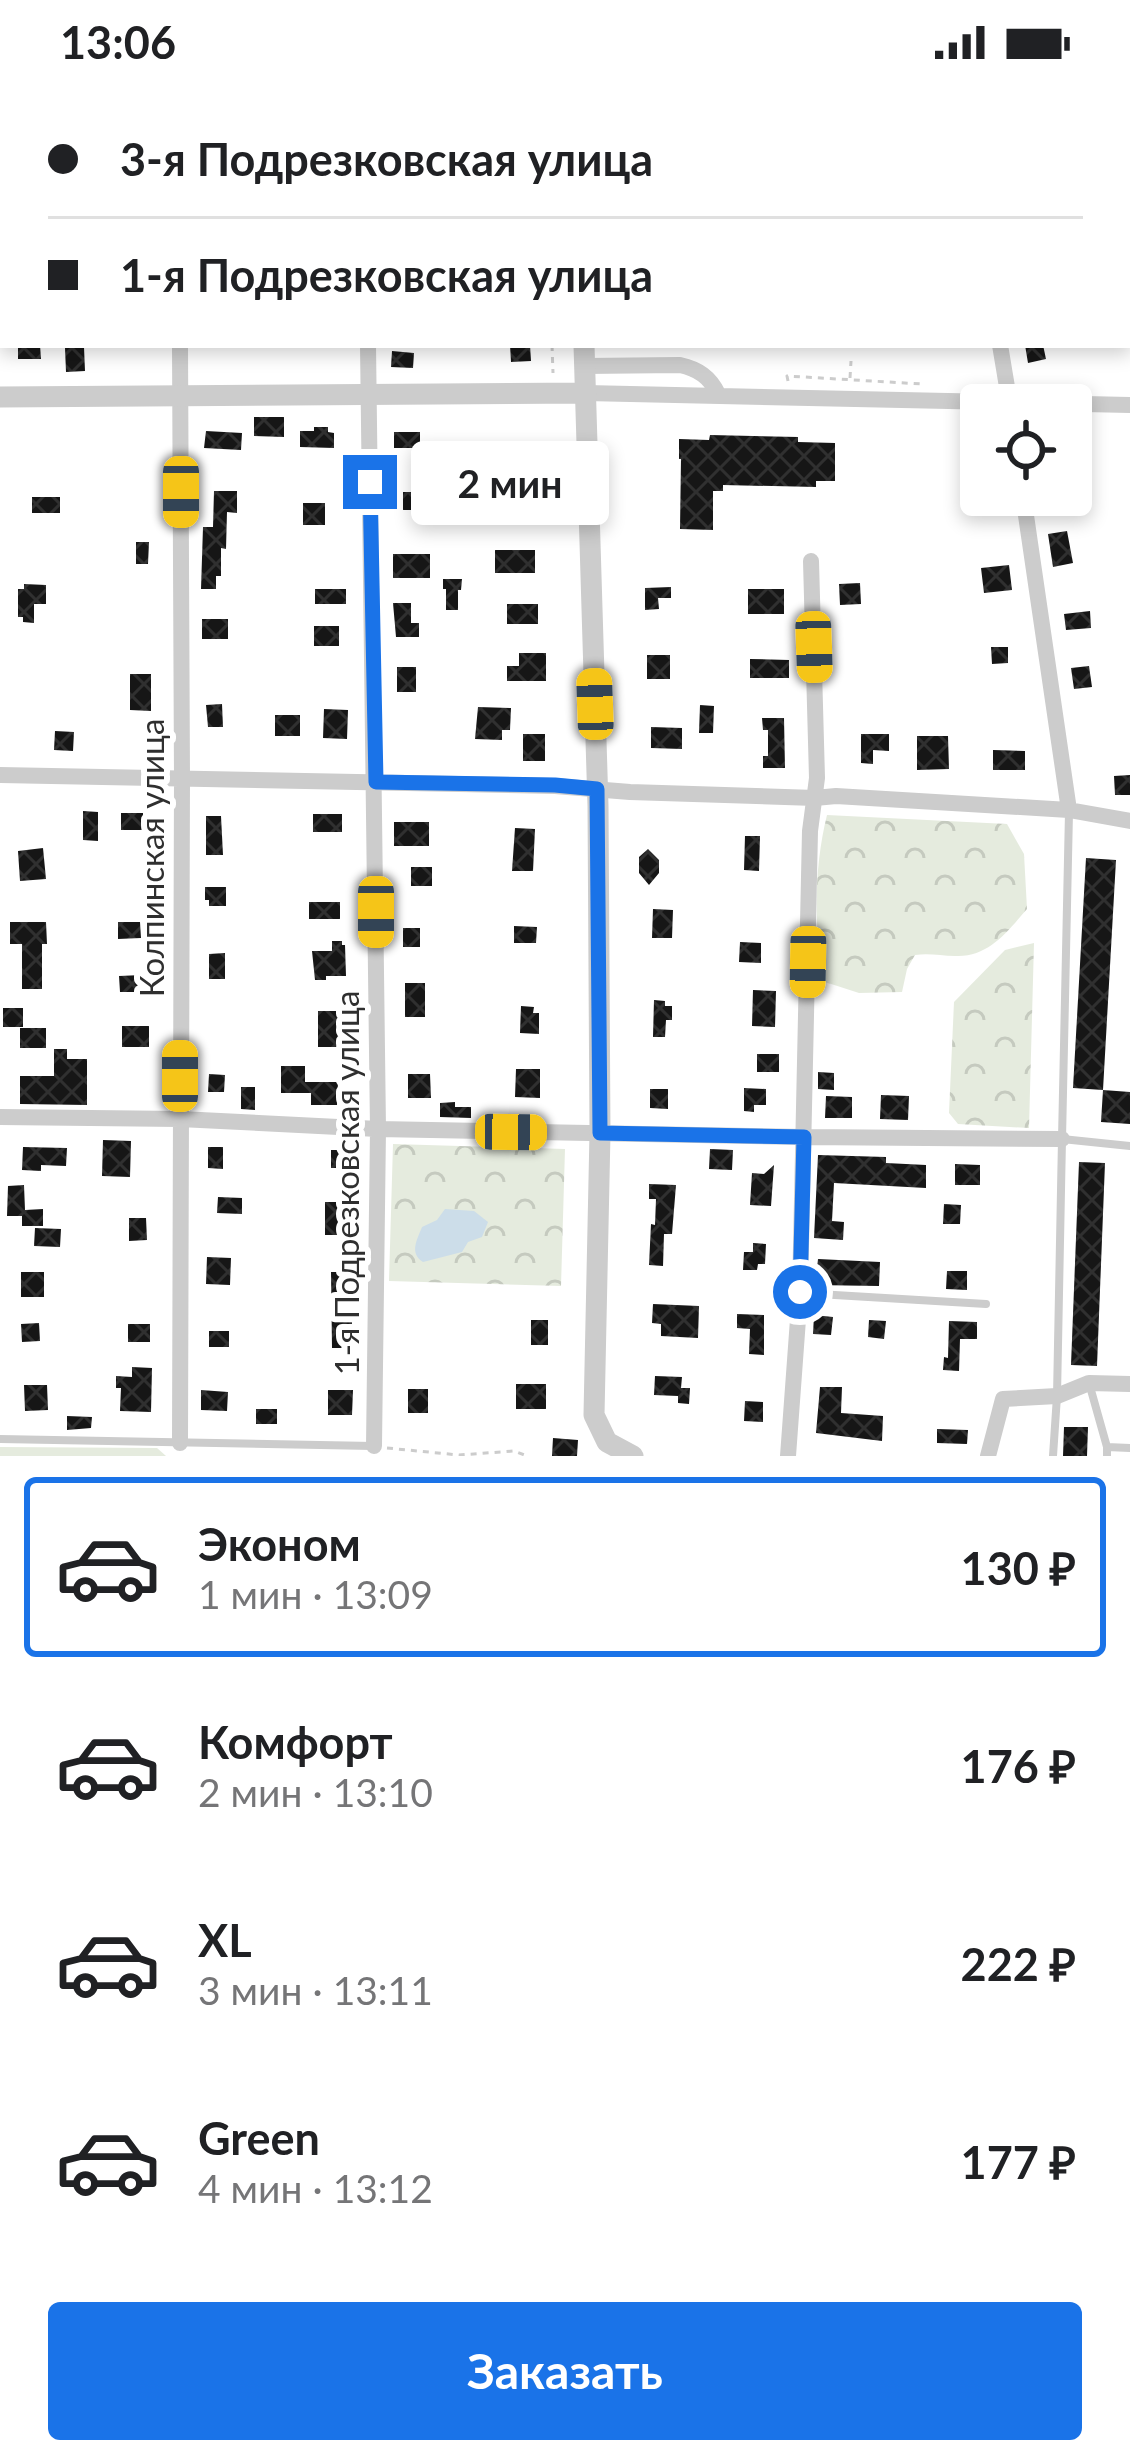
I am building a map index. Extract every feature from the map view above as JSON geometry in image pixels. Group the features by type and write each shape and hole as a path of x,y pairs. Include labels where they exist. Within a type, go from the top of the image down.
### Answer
{"street":[{"name":"Колпинская улица","path":"180,348 180,1443"},
{"name":"1-я Подрезковская улица","path":"368,348 378,1130 374,1446"},
{"path":"1001,348 1007,384"},
{"path":"631,1456 607,1442 594,1415 600,1133 597,789 584,355 692,368 710,380 718,394"},
{"path":"0,397 586,393 960,401"},
{"path":"1092,404 1130,405"},
{"path":"1026,516 1069,810"},
{"path":"788,1456 800,1292 810,830 817,778 811,561"},
{"path":"0,775 555,785 836,796 1069,810 1130,821"},
{"path":"0,1118 180,1119 378,1130 1061,1139"},
{"path":"988,1456 1003,1399 1057,1396 1089,1383 1130,1384"}],"lane":[{"path":"1053,1456 1069,810"},
{"path":"1061,1139 1130,1146"},
{"path":"800,1292 986,1304"},
{"path":"1089,1383 1107,1452 1130,1448"},
{"path":"0,1439 374,1446"}],"path":[{"path":"552,348 554,384"},
{"path":"850,380 851,361"},
{"path":"374,1446 459,1455 514,1451 527,1456"}],"green space":[{"path":"827,815 1007,824 1024,854 1027,909 996,942 978,953 915,955 902,992 859,993 825,982 817,898"},
{"path":"1034,943 1029,1128 958,1124 949,1113 954,1002 1005,950"},
{"path":"393,1144 565,1149 561,1286 389,1281"},
{"path":"0,1447 157,1448 166,1456 0,1456"}],"water":[{"path":"445,1209 474,1211 488,1222 482,1237 468,1242 462,1252 423,1262 415,1250 416,1241 422,1227 437,1220"}],"building":[{"path":"18,348 40,348 41,359 18,359"},
{"path":"65,348 84,348 85,371 66,372"},
{"path":"510,348 530,348 531,361 511,362"},
{"path":"1026,348 1044,348 1046,359 1028,363"},
{"path":"392,351 414,353 413,368 391,367"},
{"path":"254,417 284,417 284,437 254,436"},
{"path":"314,427 328,427 334,433 334,448 300,447 300,431 314,431"},
{"path":"206,431 242,433 241,450 204,448"},
{"path":"394,432 420,432 420,448 394,448"},
{"path":"710,435 798,437 798,442 835,443 835,481 816,481 816,487 723,485 723,491 713,491 713,530 680,529 679,439 709,440"},
{"path":"214,491 237,491 237,513 227,512 226,549 221,548 216,589 201,589 203,527 213,527"},
{"path":"390,492 425,492 425,510 390,510"},
{"path":"32,497 60,497 60,513 32,513"},
{"path":"500,499 536,499 536,520 500,520"},
{"path":"303,503 325,503 325,525 303,525"},
{"path":"1067,531 1073,563 1053,567 1048,534"},
{"path":"136,542 149,542 148,564 136,564"},
{"path":"495,550 535,550 535,573 495,573"},
{"path":"393,554 430,554 430,578 393,578"},
{"path":"1009,565 1012,590 984,593 981,568"},
{"path":"443,579 462,579 458,610 446,610"},
{"path":"860,583 861,604 840,605 839,584"},
{"path":"24,584 46,585 46,604 34,604 34,623 18,617 18,589 24,589"},
{"path":"671,587 671,598 658,598 659,609 645,610 645,588"},
{"path":"315,589 346,589 346,604 315,604"},
{"path":"748,589 784,589 784,614 748,614"},
{"path":"393,603 411,603 411,623 419,623 419,637 396,637"},
{"path":"507,604 538,604 538,624 507,624"},
{"path":"1090,611 1091,628 1066,630 1064,614"},
{"path":"202,619 228,619 228,639 202,639"},
{"path":"314,626 339,626 339,646 314,646"},
{"path":"991,647 1008,647 1008,663 992,664"},
{"path":"519,653 546,653 546,681 507,681 507,666 519,666"},
{"path":"647,655 670,655 670,679 647,679"},
{"path":"750,659 789,660 789,678 750,678"},
{"path":"1089,666 1092,687 1074,689 1071,668"},
{"path":"397,667 416,667 416,692 397,692"},
{"path":"130,674 151,674 151,711 130,710"},
{"path":"222,704 223,727 208,727 206,705"},
{"path":"700,705 714,706 713,733 699,733"},
{"path":"478,707 511,708 510,730 502,730 502,740 475,739"},
{"path":"324,709 348,710 347,739 323,738"},
{"path":"275,715 300,715 300,736 275,736"},
{"path":"762,718 784,718 785,768 763,768 768,730 763,730"},
{"path":"651,727 682,728 682,749 651,748"},
{"path":"55,731 74,732 73,751 54,750"},
{"path":"523,734 545,734 545,761 523,761"},
{"path":"861,734 889,734 889,751 873,750 873,764 861,763"},
{"path":"917,736 948,736 949,769 917,770"},
{"path":"993,750 1025,751 1025,770 993,770"},
{"path":"1130,775 1130,795 1115,795 1114,776"},
{"path":"83,811 98,812 98,841 83,840"},
{"path":"121,813 143,813 143,830 121,830"},
{"path":"313,814 342,814 342,832 313,832"},
{"path":"206,816 221,816 223,855 206,855"},
{"path":"394,822 429,822 429,846 394,846"},
{"path":"515,828 535,829 533,871 512,871"},
{"path":"745,836 760,836 759,871 744,870"},
{"path":"43,848 46,879 20,881 18,851"},
{"path":"648,849 659,860 659,873 649,885 639,873 639,857"},
{"path":"1086,858 1116,860 1103,1090 1073,1088"},
{"path":"411,867 432,867 432,886 411,886"},
{"path":"205,887 226,887 226,906 209,906"},
{"path":"309,902 340,902 340,919 309,919"},
{"path":"653,909 673,910 672,938 652,938"},
{"path":"10,922 46,922 42,989 22,989 22,944 10,944"},
{"path":"118,922 140,922 141,938 118,939"},
{"path":"514,926 537,927 536,943 514,943"},
{"path":"403,928 420,928 420,947 403,947"},
{"path":"332,941 345,945 346,976 315,980 312,951 332,951"},
{"path":"740,942 761,943 761,963 739,962"},
{"path":"225,953 225,979 209,979 209,954"},
{"path":"142,975 142,992 120,992 119,976"},
{"path":"405,983 425,983 425,1017 405,1017"},
{"path":"753,990 776,991 775,1027 752,1026"},
{"path":"654,1000 672,1006 665,1037 653,1037"},
{"path":"521,1006 534,1007 533,1013 539,1013 539,1034 520,1033"},
{"path":"3,1008 23,1008 23,1027 3,1027"},
{"path":"318,1011 344,1011 344,1047 318,1047"},
{"path":"122,1026 149,1026 149,1047 122,1047"},
{"path":"20,1028 46,1028 46,1048 20,1048"},
{"path":"54,1049 67,1049 67,1059 87,1059 87,1105 20,1104 20,1076 54,1076"},
{"path":"757,1054 779,1054 779,1072 757,1072"},
{"path":"281,1066 305,1066 305,1082 338,1082 337,1105 311,1105 311,1093 281,1093"},
{"path":"516,1069 540,1069 540,1098 515,1097"},
{"path":"818,1072 834,1073 834,1090 818,1089"},
{"path":"209,1074 225,1075 224,1092 208,1092"},
{"path":"408,1074 430,1074 431,1098 408,1098"},
{"path":"241,1087 255,1087 255,1110 241,1109"},
{"path":"744,1088 766,1089 766,1105 744,1111"},
{"path":"650,1089 668,1089 668,1109 650,1108"},
{"path":"1103,1090 1130,1092 1130,1124 1101,1122"},
{"path":"881,1095 909,1096 908,1120 880,1119"},
{"path":"826,1096 852,1097 852,1118 825,1118"},
{"path":"455,1102 455,1107 471,1107 471,1118 440,1117 440,1103"},
{"path":"103,1140 131,1141 130,1177 102,1176"},
{"path":"23,1147 67,1148 66,1166 22,1170"},
{"path":"208,1147 223,1147 223,1169 208,1168"},
{"path":"710,1149 733,1150 732,1170 709,1169"},
{"path":"331,1150 351,1155 351,1168 331,1168"},
{"path":"818,1155 886,1157 886,1163 926,1165 926,1188 834,1183 832,1221 844,1222 843,1240 814,1238"},
{"path":"1079,1162 1105,1163 1097,1366 1071,1365"},
{"path":"955,1164 980,1165 980,1185 955,1185"},
{"path":"774,1165 771,1206 750,1205 752,1173 764,1174"},
{"path":"649,1184 676,1185 672,1234 664,1234 663,1266 649,1265 656,1199 649,1199"},
{"path":"24,1185 25,1210 43,1209 43,1226 22,1226 22,1216 7,1216 8,1186"},
{"path":"218,1197 242,1198 242,1214 217,1213"},
{"path":"325,1202 352,1202 353,1235 325,1235"},
{"path":"944,1204 961,1205 960,1224 943,1224"},
{"path":"129,1218 146,1218 147,1240 129,1241"},
{"path":"35,1228 61,1229 60,1247 34,1246"},
{"path":"753,1243 766,1244 765,1264 758,1264 757,1270 743,1270 744,1252 753,1252"},
{"path":"207,1257 231,1258 230,1285 206,1284"},
{"path":"818,1259 880,1262 879,1286 813,1285"},
{"path":"947,1271 967,1271 967,1290 946,1289"},
{"path":"21,1272 44,1272 44,1297 21,1297"},
{"path":"331,1272 352,1272 352,1348 332,1348"},
{"path":"653,1304 699,1306 698,1338 661,1336 661,1324 652,1323"},
{"path":"737,1314 764,1315 764,1355 749,1354 750,1329 737,1328"},
{"path":"814,1315 833,1317 831,1335 813,1334"},
{"path":"531,1320 548,1320 548,1345 531,1345"},
{"path":"869,1320 886,1321 884,1339 868,1337"},
{"path":"949,1321 977,1322 977,1339 960,1339 959,1371 943,1370"},
{"path":"39,1323 40,1341 22,1342 21,1324"},
{"path":"128,1324 150,1324 150,1342 128,1342"},
{"path":"209,1331 229,1331 229,1347 209,1347"},
{"path":"132,1367 152,1368 151,1412 120,1411 121,1388 116,1388 116,1376 132,1377"},
{"path":"655,1376 682,1377 681,1388 690,1388 689,1404 678,1403 678,1396 654,1395"},
{"path":"516,1384 546,1384 546,1409 516,1409"},
{"path":"24,1385 47,1385 48,1410 25,1411"},
{"path":"820,1387 842,1387 841,1413 883,1416 882,1441 816,1433"},
{"path":"408,1389 428,1389 428,1413 408,1413"},
{"path":"201,1390 228,1392 227,1411 201,1410"},
{"path":"328,1390 353,1390 352,1415 328,1415"},
{"path":"745,1401 763,1402 763,1422 744,1421"},
{"path":"256,1409 277,1409 277,1424 256,1424"},
{"path":"67,1416 92,1417 91,1428 67,1430"},
{"path":"1064,1427 1088,1427 1087,1456 1063,1456"},
{"path":"937,1429 968,1430 967,1444 937,1443"},
{"path":"553,1438 578,1440 577,1456 552,1456"}],"route":[{"path":"370,482 376,782 597,789 600,1133 804,1137 800,1292"}]}
